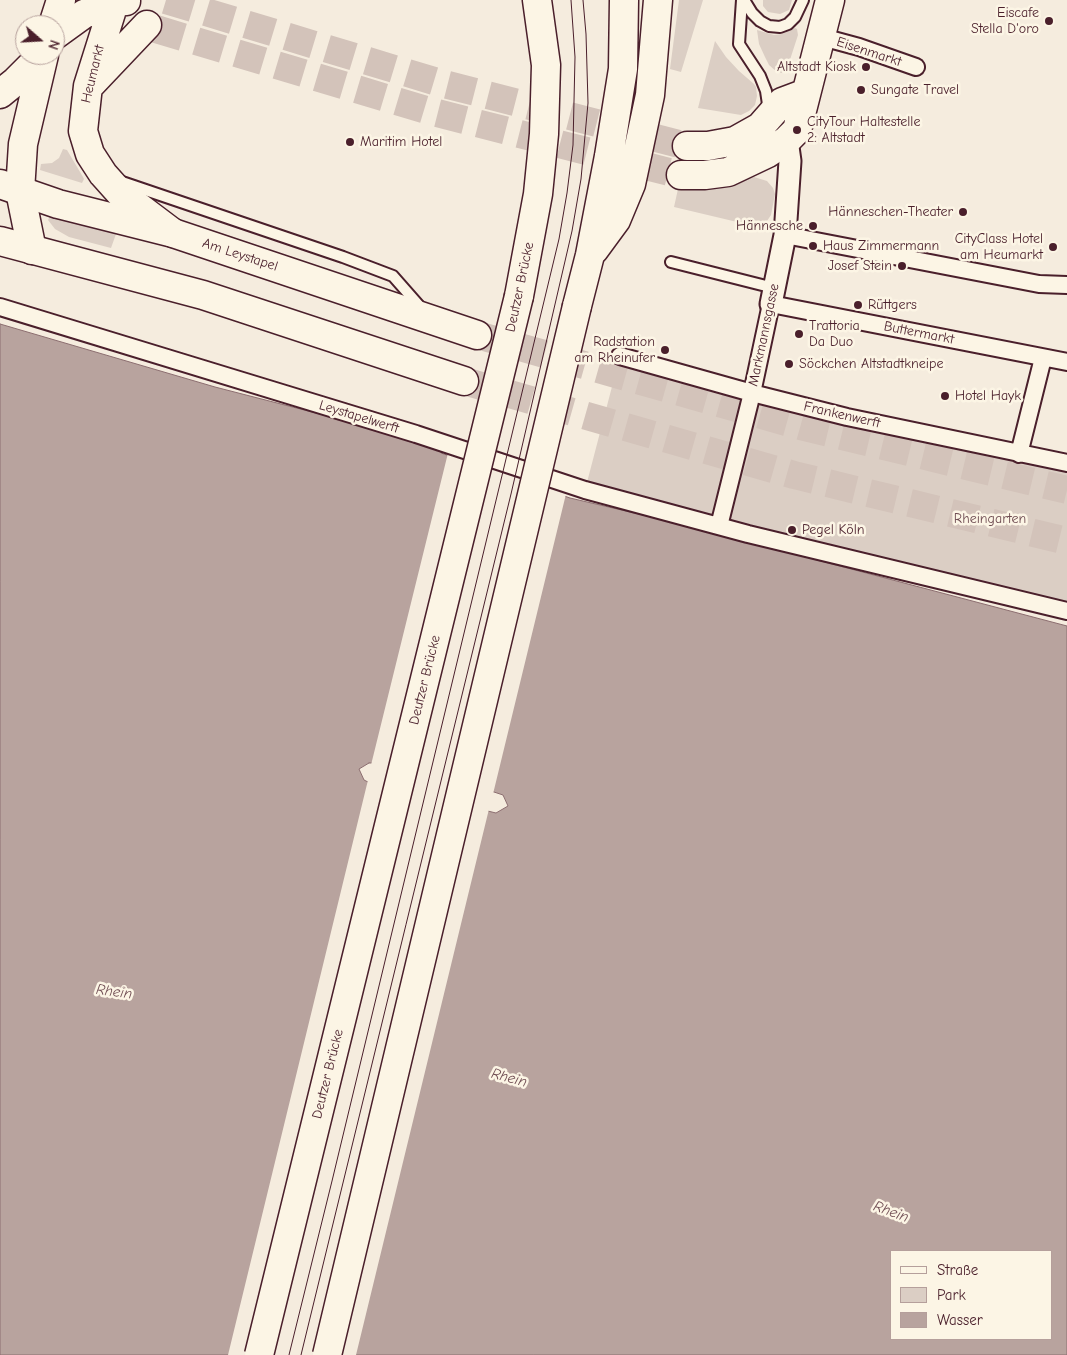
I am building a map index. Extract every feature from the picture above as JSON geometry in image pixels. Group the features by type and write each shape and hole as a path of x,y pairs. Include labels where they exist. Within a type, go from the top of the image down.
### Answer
{"main road":[{"path":"56,15 61,0"},
{"path":"65,28 84,14 119,0 151,27 88,86"},
{"name":"Heumarkt","path":"119,0 88,86 83,131 90,154 103,174 120,193 173,233"},
{"name":"Deutzer Brücke","path":"260,1355 519,296 538,194 544,134 546,65 537,0"},
{"path":"327,1355 590,255 623,69 624,0"},
{"path":"590,255 616,220 631,184 650,95 658,0"},
{"path":"680,174 705,175 728,172 774,134 782,102 806,93 822,38 830,0"},
{"path":"0,94 33,65"},
{"path":"32,250 10,188 23,144 41,65"},
{"path":"687,146 708,146 735,141 760,126 774,134"},
{"name":"Am Leystapel","path":"10,188 58,204 173,233 477,335"},
{"path":"0,241 203,295 464,381"}],"street":[{"name":"Eisenmarkt","path":"822,38 850,44 916,67"},
{"name":"Markmannsgasse","path":"719,526 752,393 786,235 790,161 774,134"},
{"path":"786,235 1039,284 1067,285"},
{"name":"Buttermarkt","path":"772,296 1067,362"},
{"name":"Leystapelwerft","path":"0,307 416,434 585,490 719,526"},
{"name":"Frankenwerft","path":"620,356 847,417 1067,463"},
{"path":"1019,454 1043,358"},
{"path":"719,526 1067,611"}],"lane":[{"path":"743,0 752,14 760,21 770,26 780,27 788,24 795,17 803,0"},
{"path":"743,0 739,44 763,83 774,134"},
{"path":"103,174 161,196 394,276 430,318"},
{"path":"671,262 772,296"}],"green space":[{"path":"679,0 703,0 681,72 670,69"},
{"path":"763,0 792,0 789,10 780,14 768,12 763,6"},
{"path":"795,28 798,35 787,69 782,73 777,72 769,65 765,57 759,44 757,30 774,35 782,34"},
{"path":"715,41 726,57 756,87 755,105 741,115 698,108"},
{"path":"63,149 67,150 83,177 82,183 40,170 41,164 52,163 59,158"},
{"path":"754,177 767,181 775,194 771,215 767,221 759,226 674,207 678,189 699,190 733,187 741,181"},
{"path":"51,214 116,234 111,248 69,237 55,229 48,220"},
{"name":"Rheingarten","path":"620,356 1067,463 1067,611 585,490"}],"water":[{"name":"Rhein","path":"0,324 215,387 440,445 441,453 570,498 673,522 1067,626 1067,1355 0,1355","holes":["372,763 494,792 503,795 508,806 496,813 368,782 364,780 359,769"]}],"pier":[{"path":"448,453 566,494 493,794 371,765"},
{"path":"368,780 489,809 356,1355 228,1355"}],"tunnel":[{"path":"166,0 444,84 687,146"},
{"path":"156,29 433,112 681,175"},
{"path":"477,335 804,427 1067,490"},
{"path":"464,381 794,475 1067,541"}],"tram line":[{"path":"289,1355 559,239 573,145 575,57 571,0"},
{"path":"301,1355 511,494 572,231 581,179 588,103 583,0"}],"place":[{"name":"Eiscafe Stella D'oro","path":"1049,21"},
{"name":"Altstadt Kiosk","path":"866,67"},
{"name":"Sungate Travel","path":"861,90"},
{"name":"CityTour Haltestelle 2: Altstadt","path":"797,130"},
{"name":"Maritim Hotel","path":"350,142"},
{"name":"Hänneschen-Theater","path":"963,212"},
{"name":"Hännesche","path":"813,226"},
{"name":"Haus Zimmermann","path":"813,246"},
{"name":"CityClass Hotel am Heumarkt","path":"1053,247"},
{"name":"Josef Stein","path":"902,266"},
{"name":"Rüttgers","path":"858,305"},
{"name":"Trattoria Da Duo","path":"799,334"},
{"name":"Radstation am Rheinufer","path":"665,350"},
{"name":"Söckchen Altstadtkneipe","path":"789,364"},
{"name":"Hotel Hayk","path":"945,396"},
{"name":"Pegel Köln","path":"792,530"}]}
